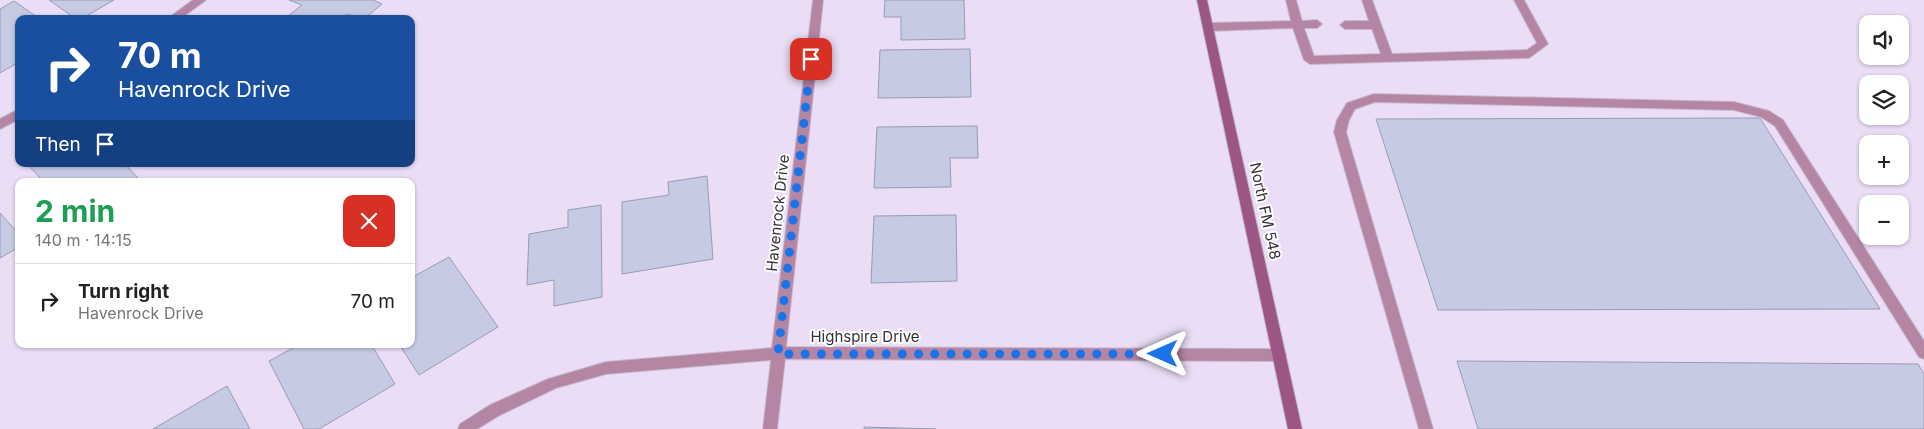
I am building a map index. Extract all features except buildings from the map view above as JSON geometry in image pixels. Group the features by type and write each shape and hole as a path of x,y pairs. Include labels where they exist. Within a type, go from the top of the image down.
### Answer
{"main road":[{"name":"North FM 548","path":"1202,0 1295,429"}],"street":[{"path":"178,15 201,0"},
{"name":"Havenrock Drive","path":"770,429 818,0"},
{"path":"1291,0 1297,24 1310,60 1529,54 1543,44 1519,0"},
{"path":"1367,0 1388,59"},
{"path":"1208,27 1317,24"},
{"path":"1345,24 1376,26"},
{"path":"1426,429 1340,132 1343,120 1351,106 1374,98 1734,106 1764,114 1779,123 1924,353"},
{"path":"0,125 15,116"},
{"name":"Highspire Drive","path":"465,429 495,410 554,383 606,368 778,354 1279,355"}],"route":[{"path":"811,59 778,354 1163,354"}]}
